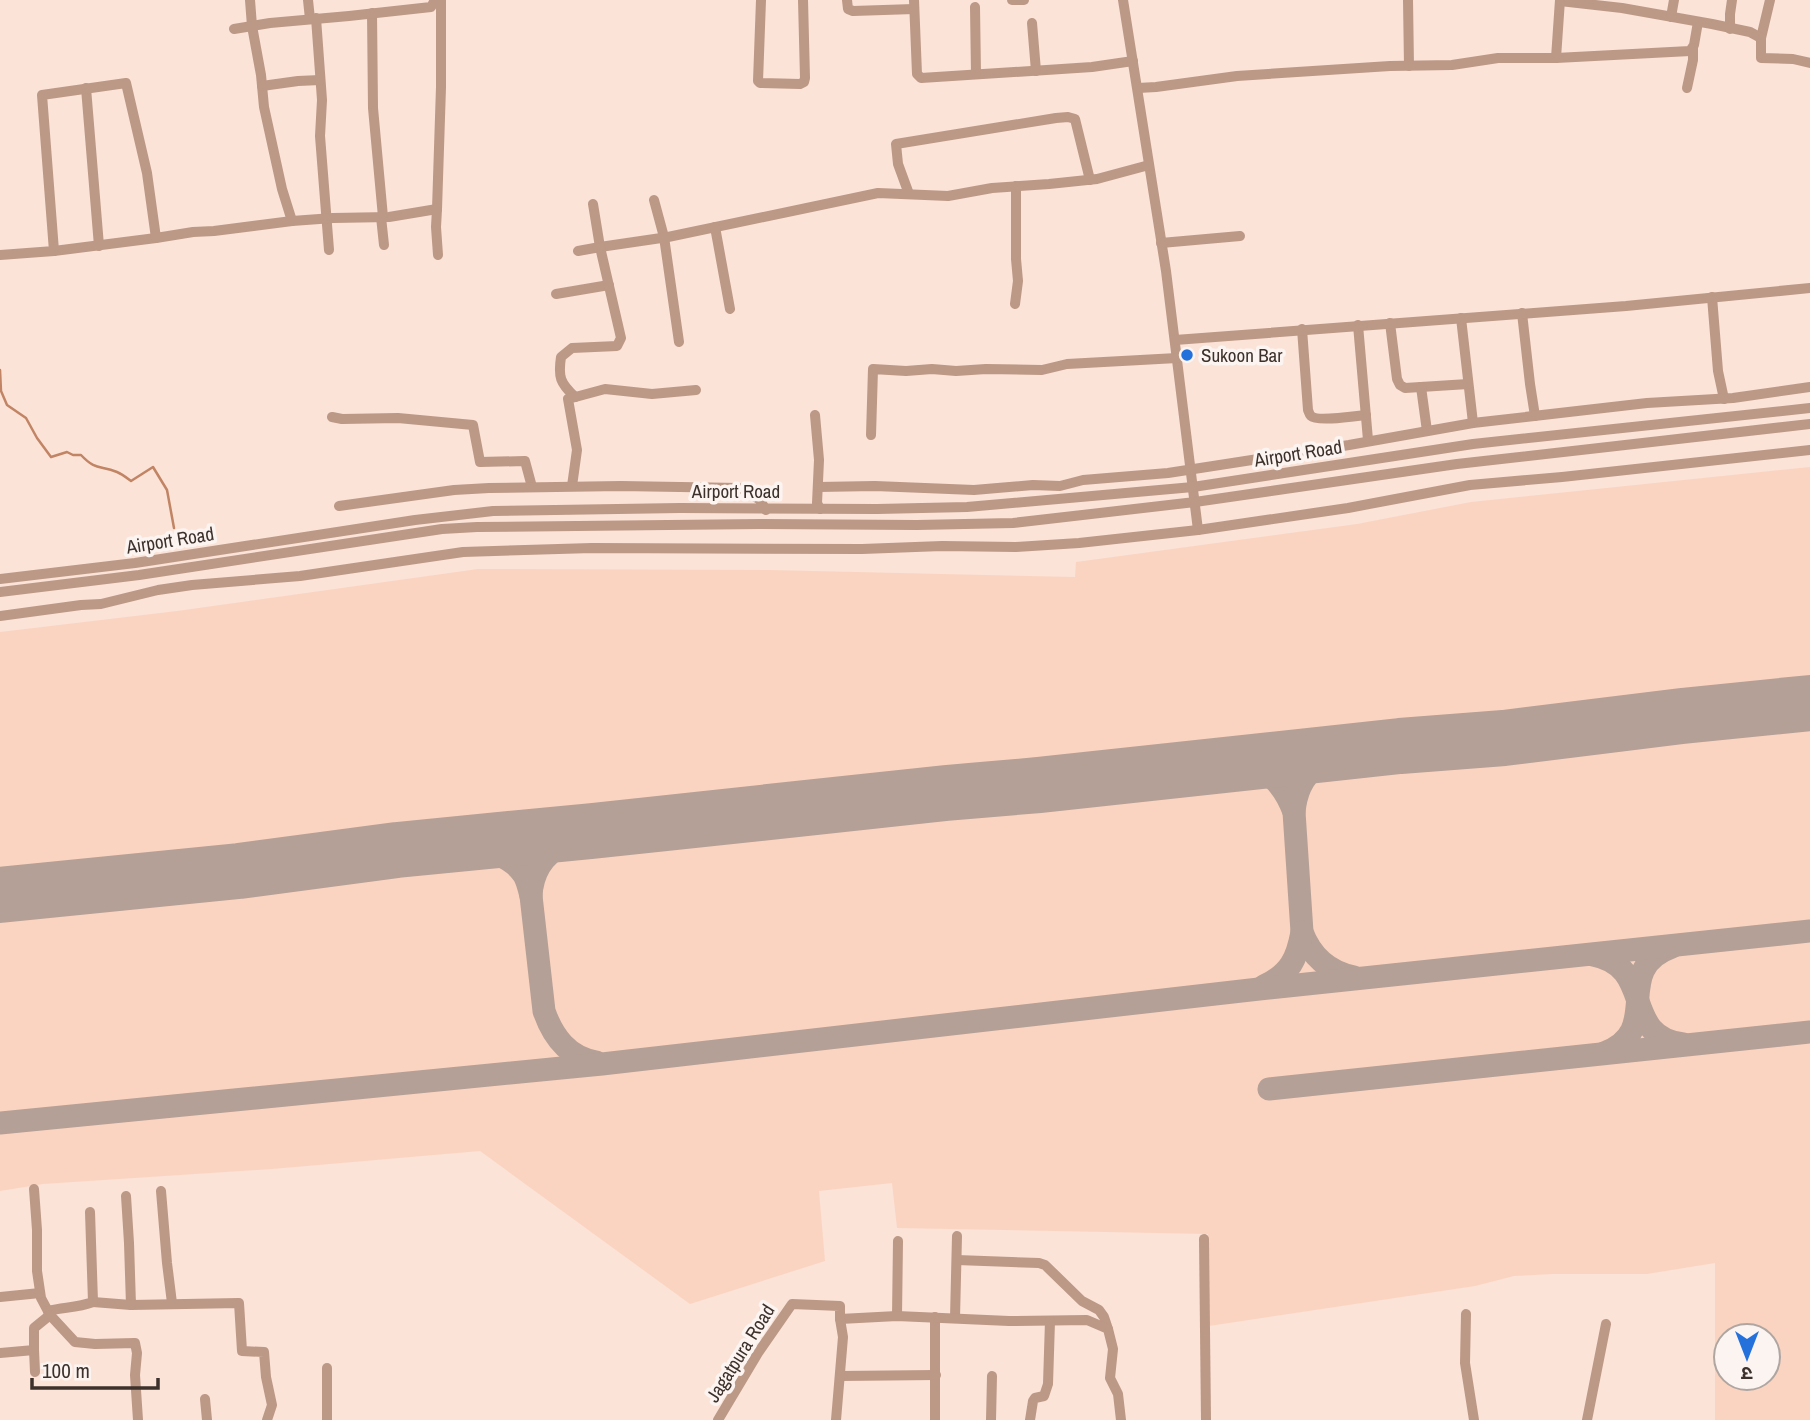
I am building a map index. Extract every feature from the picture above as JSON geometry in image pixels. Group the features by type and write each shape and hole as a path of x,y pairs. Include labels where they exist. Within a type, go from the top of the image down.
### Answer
{"street":[{"path":"250,0 264,107 292,221"},
{"path":"308,0 313,18 322,100 320,136 329,250"},
{"path":"366,0 370,13 373,108 384,245"},
{"path":"234,29 313,18 430,7 435,0"},
{"path":"439,255 436,227 441,0"},
{"path":"761,0 758,81 800,84 805,78 803,0"},
{"path":"846,0 848,9 853,11 914,4 919,76 935,78 1036,71 1133,61"},
{"path":"1012,0 1024,0"},
{"path":"1123,0 1175,340 1198,530"},
{"path":"1408,0 1409,66"},
{"path":"1671,17 1674,0"},
{"path":"1730,29 1732,0"},
{"path":"1770,0 1761,38 1761,58 1793,59 1810,63"},
{"path":"1556,58 1560,1 1616,4 1750,32 1761,38"},
{"path":"975,7 976,74"},
{"path":"1687,88 1698,22"},
{"path":"1032,23 1036,71"},
{"path":"1138,88 1237,76 1390,65 1452,65 1498,58 1556,58 1690,51 1693,48"},
{"path":"262,86 320,80"},
{"path":"54,251 42,94 125,83 147,173 156,237"},
{"path":"86,88 99,246"},
{"path":"909,194 898,164 896,144 1068,117 1075,120 1090,180"},
{"path":"578,251 664,237 878,193 948,197 992,188 1090,180 1149,165"},
{"path":"1015,304 1018,281 1016,186"},
{"path":"654,200 664,237 679,342"},
{"path":"575,397 562,386 559,371 561,356 572,348 617,346 621,338 593,204"},
{"path":"0,255 99,246 292,221 382,217 438,209"},
{"path":"715,227 730,309"},
{"path":"1161,243 1240,236"},
{"path":"556,294 609,285"},
{"path":"1175,340 1810,288"},
{"path":"1712,297 1718,371 1724,399"},
{"path":"1522,313 1535,416"},
{"path":"1461,318 1473,423"},
{"path":"1390,323 1399,386 1405,388 1468,384"},
{"path":"1358,325 1368,440"},
{"path":"1302,329 1310,416 1322,419 1366,415"},
{"path":"871,435 873,369 1042,370 1068,364 1177,358"},
{"path":"1421,387 1427,431"},
{"path":"818,487 875,486 974,491 1034,485 1060,486 1083,480 1168,473 1473,423 1647,403 1724,399 1810,387"},
{"path":"572,486 578,450 568,399 605,389 652,394 696,390"},
{"name":"Airport Road","path":"0,579 135,563 402,522 493,511 967,507 1193,487 1473,444 1810,408"},
{"path":"815,415 819,460 817,503 820,509"},
{"path":"332,417 398,418 473,425 480,462 525,461 532,487"},
{"name":"Airport Road","path":"0,593 139,575 442,529 1013,523 1195,502 1457,464 1810,424"},
{"path":"0,615 101,604 192,585 287,578 463,552 592,548 1016,547 1092,541 1198,530 1348,508 1470,485 1810,450"},
{"path":"339,506 454,491 572,486 739,488 758,499 766,510"},
{"path":"34,1189 37,1271 40,1293 49,1313 75,1342 135,1343 138,1420"},
{"path":"161,1191 172,1303"},
{"path":"126,1196 131,1305"},
{"path":"90,1212 93,1302"},
{"path":"956,1318 957,1236"},
{"path":"1204,1239 1206,1420"},
{"path":"897,1317 898,1241"},
{"path":"957,1260 1045,1265 1082,1301 1099,1310 1104,1317 1113,1349 1110,1378 1118,1394 1121,1420"},
{"path":"0,1297 40,1293"},
{"path":"35,1371 34,1328 49,1313 65,1307 78,1308 93,1302 131,1305 239,1303 242,1351 264,1352 272,1405 267,1420"},
{"name":"Jagatpura Road","path":"718,1420 758,1353 792,1304 840,1306 840,1319"},
{"path":"1466,1314 1465,1363 1474,1420"},
{"path":"836,1420 843,1337 840,1319 935,1317 1009,1321 1087,1320 1108,1329"},
{"path":"935,1317 935,1420"},
{"path":"1030,1420 1033,1401 1044,1396 1048,1384 1050,1321"},
{"path":"1587,1420 1606,1324"},
{"path":"0,1353 34,1350"},
{"path":"327,1367 327,1420"},
{"path":"840,1376 936,1375"},
{"path":"991,1420 992,1376"},
{"path":"205,1399 207,1420"}],"shaded area":[{"path":"1810,467 1810,1420 1715,1420 1715,1392 1782,1392 1782,1322 1715,1322 1715,1263 1647,1274 1514,1276 1475,1286 1209,1326 1208,1234 897,1228 892,1183 819,1191 825,1261 690,1304 480,1151 272,1169 43,1184 0,1191 0,632 177,611 478,569 769,570 1075,577 1076,562 1357,524 1471,502"}],"waterway":[{"path":"0,370 1,391 7,405 26,418 51,457 67,452 81,455 94,466 117,472 131,481 153,467 167,490 174,528"}],"taxiway":[{"path":"1354,977 1322,962 1310,948 1302,932 1294,812 1301,785 1315,768 1335,757 1361,750"},
{"path":"1197,769 1256,769 1277,782 1294,812"},
{"path":"596,1062 570,1051 557,1037 544,1011 531,896 535,876 543,860 572,841 589,835 646,825"},
{"path":"397,850 466,848 499,855 513,863 524,875 531,896"},
{"path":"0,1123 602,1064 1259,989 1810,931"},
{"path":"1264,986 1291,965 1302,932"},
{"path":"1604,1053 1622,1043 1632,1030 1644,970 1654,957 1672,947"},
{"path":"1593,955 1612,962 1625,973 1651,1028 1664,1038 1683,1044"},
{"path":"1269,1089 1810,1032"}],"runway":[{"path":"0,895 239,871 397,850 1400,746 1504,738 1810,703"}],"place":[{"name":"Sukoon Bar","path":"1187,355"}]}
